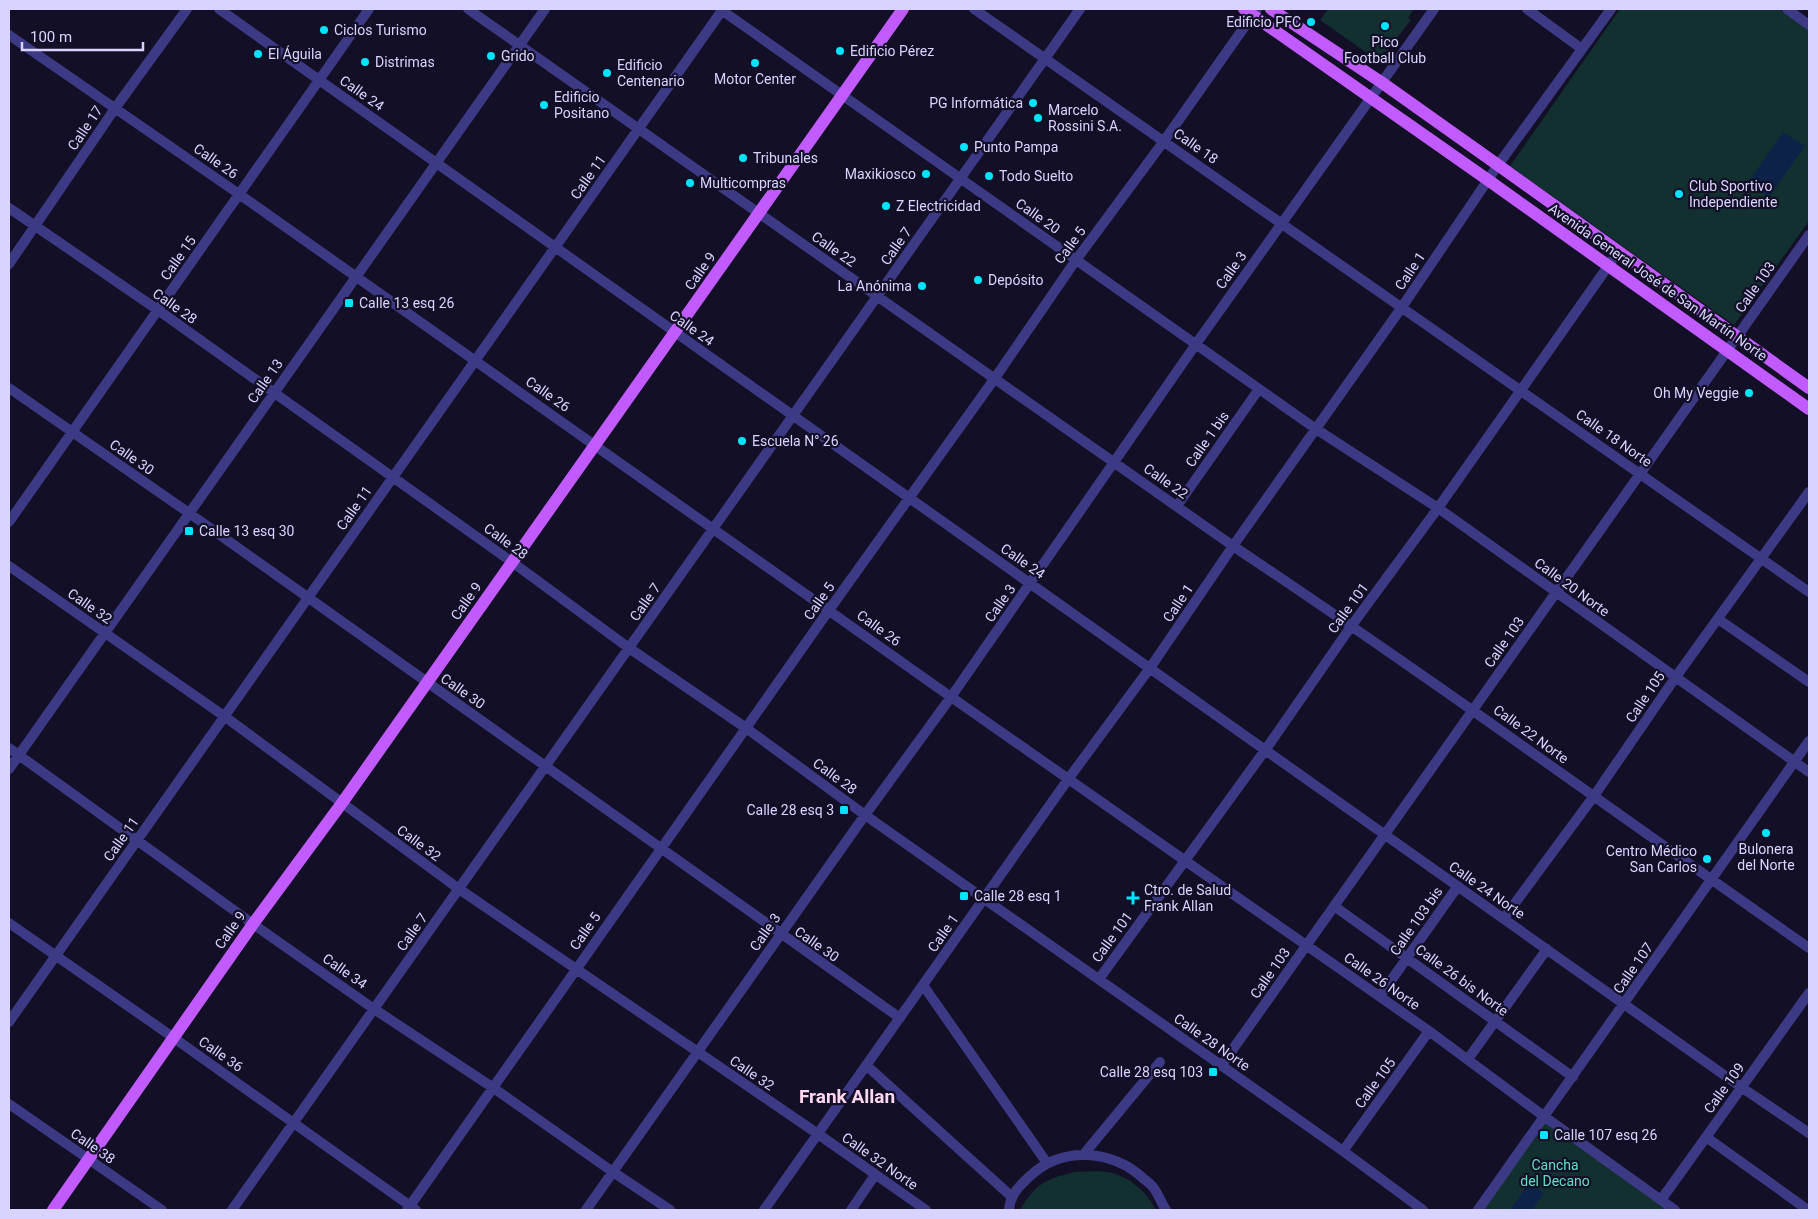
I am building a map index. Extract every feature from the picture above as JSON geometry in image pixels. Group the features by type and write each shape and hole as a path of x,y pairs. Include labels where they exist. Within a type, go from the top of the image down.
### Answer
{"main road":[{"name":"Calle 9","path":"53,1210 253,924 342,803 594,444 759,214 841,94 903,9"},
{"name":"Avenida General José de San Martín Norte","path":"1271,9 1381,82 1809,388"},
{"name":"Avenida General José de San Martín Norte","path":"1251,11 1809,409"}],"street":[{"name":"Calle 17","path":"9,264 116,108 187,9"},
{"name":"Calle 24","path":"219,9 1150,668"},
{"name":"Calle 15","path":"9,522 369,9"},
{"name":"Calle 22","path":"468,9 1233,546"},
{"name":"Calle 13","path":"9,768 545,9"},
{"name":"Calle 20","path":"721,9 1316,429"},
{"name":"Calle 11","path":"9,1022 721,9"},
{"name":"Calle 18","path":"974,9 1402,307"},
{"name":"Calle 7","path":"232,1210 1080,9"},
{"name":"Calle 3","path":"586,1210 696,1052 951,697 1196,344 1434,9"},
{"path":"1527,9 1582,49"},
{"name":"Calle 1","path":"764,1210 1069,778 1150,668 1233,546 1402,307 1498,165 1611,9"},
{"path":"1788,9 1809,25"},
{"name":"Calle 5","path":"411,1209 492,1087 995,378 1076,260 1164,141 1251,11"},
{"name":"Calle 26","path":"9,35 356,276 951,697 1069,778"},
{"name":"Calle 28","path":"9,208 158,310 512,562 629,648 746,728 865,815 985,898"},
{"name":"Calle 103","path":"1221,1066 1809,235"},
{"name":"Calle 101","path":"1099,979 1184,859 1266,750 1352,625 1438,508 1607,264 1618,252"},
{"name":"Calle 18 Norte","path":"1402,307 1809,592"},
{"name":"Calle 30","path":"9,388 189,513 900,1018"},
{"name":"Calle 1 bis","path":"1177,506 1259,388"},
{"name":"Calle 20 Norte","path":"1316,429 1438,508 1809,772"},
{"name":"Calle 105","path":"1504,918 1594,796 1761,557 1808,495"},
{"name":"Calle 22 Norte","path":"1233,546 1352,625 1473,709 1809,948"},
{"name":"Calle 32","path":"9,566 224,716 459,889 818,1134"},
{"path":"1718,619 1809,682"},
{"name":"Calle 24 Norte","path":"1150,668 1809,1133"},
{"name":"Calle 107","path":"1478,1210 1809,741"},
{"name":"Calle 34","path":"9,748 374,1009 492,1087 670,1210"},
{"name":"Calle 26 Norte","path":"1069,778 1380,996 1468,1059 1544,1117 1675,1210"},
{"name":"Calle 103 bis","path":"1380,996 1458,886"},
{"name":"Calle 28 Norte","path":"985,898 1343,1151 1423,1210"},
{"name":"Calle 26 bis Norte","path":"1334,906 1573,1077"},
{"name":"Calle 36","path":"9,923 294,1123 411,1209"},
{"path":"1468,1059 1547,949"},
{"path":"923,985 1047,1163"},
{"name":"Calle 109","path":"1661,1200 1809,993"},
{"name":"Calle 105","path":"1343,1151 1429,1031"},
{"path":"1084,1154 1160,1062"},
{"path":"866,1065 1012,1197"},
{"name":"Calle 38","path":"9,1104 162,1210"},
{"name":"Calle 32 Norte","path":"818,1134 926,1210"},
{"path":"1706,1137 1808,1210"},
{"path":"1009,1210 1009,1202 1016,1189 1034,1172 1047,1163 1084,1154 1108,1158 1133,1169 1155,1188 1166,1210"},
{"path":"850,1210 875,1175"}],"green space":[{"path":"1328,9 1414,9 1408,18 1411,20 1386,52 1384,51 1377,60 1320,20"},
{"name":"Club Sportivo Independiente","path":"1620,9 1779,9 1809,30 1809,221 1734,325 1510,166"},
{"name":"Cancha del Decano","path":"1546,1122 1672,1210 1483,1210"},
{"path":"1103,1171 1122,1177 1136,1185 1148,1197 1156,1210 1020,1210 1037,1188 1056,1177 1075,1172"}],"water":[{"path":"1783,132 1805,146 1769,197 1748,183"},
{"path":"1529,1183 1544,1193 1532,1210 1512,1210 1511,1209"}],"place":[{"name":"Edificio PFC","path":"1311,22"},
{"name":"Pico Football Club","path":"1385,26"},
{"name":"Ciclos Turismo","path":"324,30"},
{"name":"Edificio Pérez","path":"840,51"},
{"name":"El Águila","path":"258,54"},
{"name":"Grido","path":"491,56"},
{"name":"Distrimas","path":"365,62"},
{"name":"Motor Center","path":"755,63"},
{"name":"Edificio Centenario","path":"607,73"},
{"name":"PG Informática","path":"1033,103"},
{"name":"Edificio Positano","path":"544,105"},
{"name":"Marcelo Rossini S.A.","path":"1038,118"},
{"name":"Punto Pampa","path":"964,147"},
{"name":"Tribunales","path":"743,158"},
{"name":"Maxikiosco","path":"926,174"},
{"name":"Todo Suelto","path":"989,176"},
{"name":"Multicompras","path":"690,183"},
{"name":"Club Sportivo Independiente","path":"1679,194"},
{"name":"Z Electricidad","path":"886,206"},
{"name":"Depósito","path":"978,280"},
{"name":"La Anónima","path":"922,286"},
{"name":"Calle 13 esq 26","path":"349,303"},
{"name":"Oh My Veggie","path":"1749,393"},
{"name":"Escuela N° 26","path":"742,441"},
{"name":"Calle 13 esq 30","path":"189,531"},
{"name":"Calle 28 esq 3","path":"844,810"},
{"name":"Bulonera del Norte","path":"1766,833"},
{"name":"Centro Médico San Carlos","path":"1707,859"},
{"name":"Calle 28 esq 1","path":"964,896"},
{"name":"Ctro. de Salud Frank Allan","path":"1133,898"},
{"name":"Calle 28 esq 103","path":"1213,1072"},
{"name":"Calle 107 esq 26","path":"1544,1135"}],"district":[{"name":"Frank Allan","path":"847,1096"}]}
